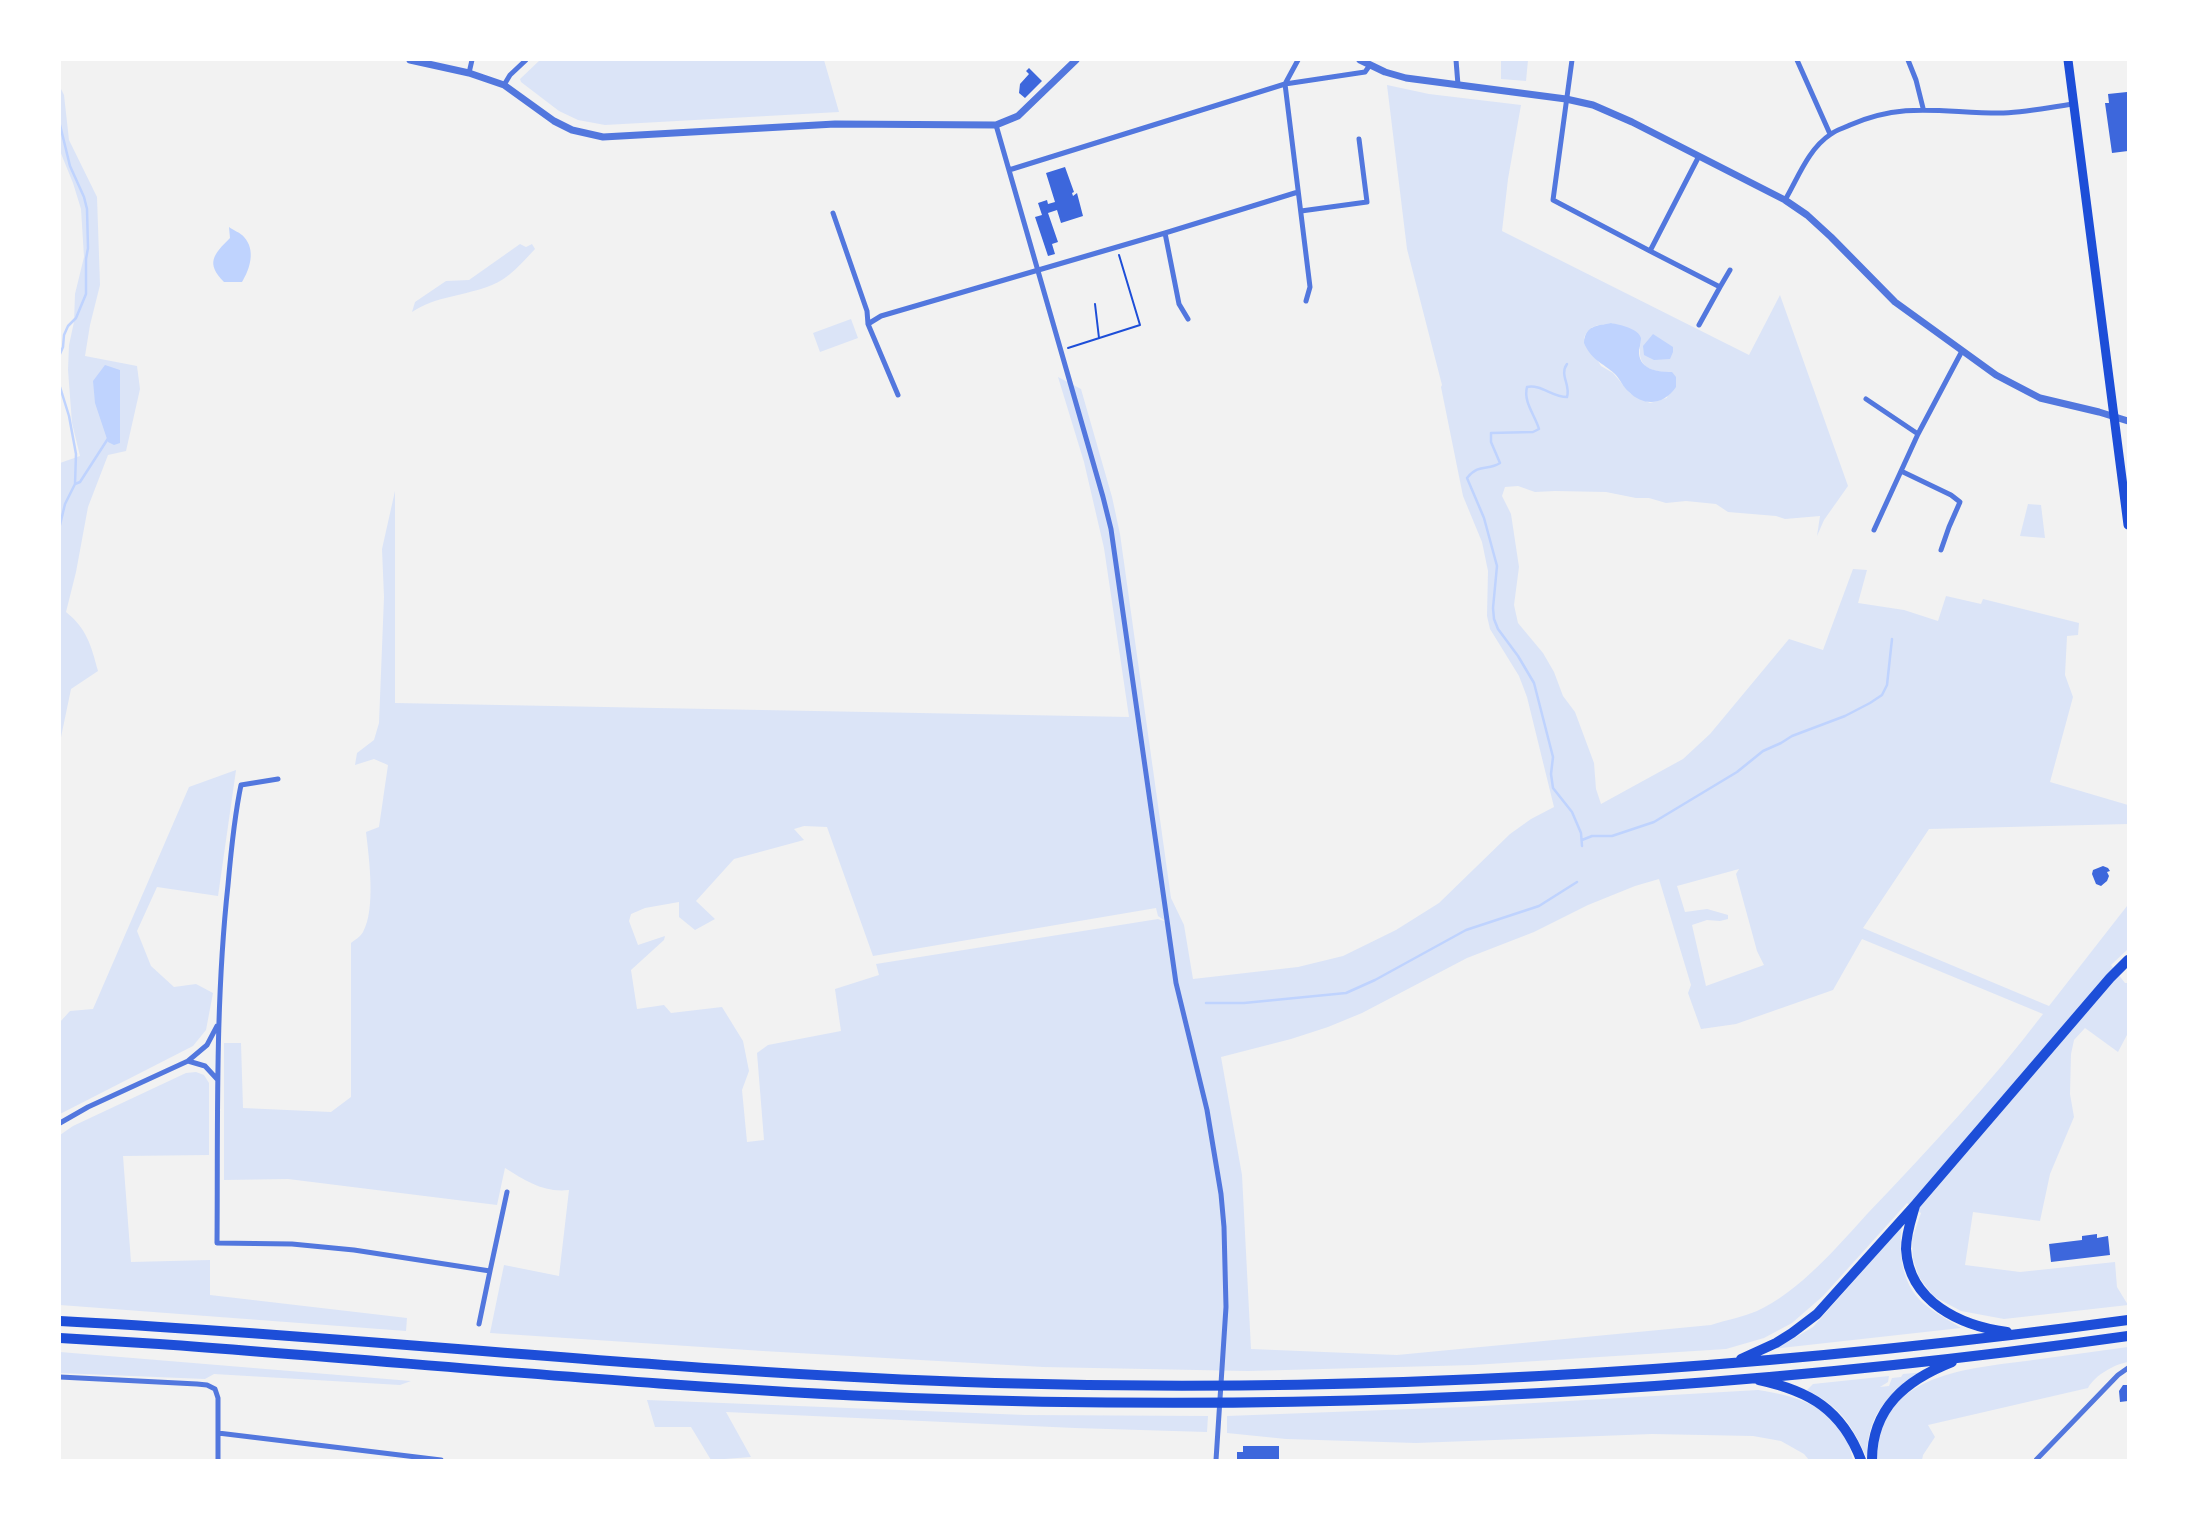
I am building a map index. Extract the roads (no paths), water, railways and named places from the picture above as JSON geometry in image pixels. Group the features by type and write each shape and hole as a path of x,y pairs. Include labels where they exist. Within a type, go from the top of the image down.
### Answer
{"highway":[{"path":"1711,1365 1761,1351 1805,1324 1823,1308 2110,978 2127,963"},
{"path":"1916,1204 1906,1241 1908,1261 1915,1281 1928,1298 1946,1312 1971,1324 2001,1331 2035,1332"},
{"path":"60,1321 814,1376 999,1383 1198,1385 1560,1375 1711,1365 1899,1348 2129,1320"},
{"path":"60,1338 686,1386 912,1398 1208,1402 1515,1394 1733,1380 1982,1355 2129,1336"},
{"path":"1872,1461 1877,1425 1897,1395 1940,1367 1982,1355"},
{"path":"1733,1380 1755,1380 1782,1386 1823,1405 1845,1427 1861,1461"}],"main road":[{"path":"2068,60 2129,525"}],"street":[{"path":"410,60 469,73 504,85 554,121 572,130 603,137 857,124 996,125 1018,117 1076,60"},
{"path":"469,73 472,60"},
{"path":"504,85 510,75 526,60"},
{"path":"1298,60 1285,83 1310,287 1306,301"},
{"path":"1360,60 1406,78 1593,105 1785,200 1832,237 1895,302 1996,375 2040,398 2129,421"},
{"path":"1456,60 1458,85"},
{"path":"1572,60 1553,200 1720,287"},
{"path":"1797,60 1830,134"},
{"path":"1908,60 1923,108"},
{"path":"1009,170 1285,83 1365,72 1370,65"},
{"path":"1785,200 1803,166 1830,134 1875,116 1923,108 2001,113 2074,104"},
{"path":"996,125 1111,529 1176,983 1207,1110 1217,1166 1224,1227 1226,1307 1216,1461"},
{"path":"1301,211 1367,202 1359,139"},
{"path":"1650,251 1699,156"},
{"path":"868,324 881,316 1298,192"},
{"path":"833,214 867,312 868,324 898,395"},
{"path":"1165,233 1179,304 1188,319"},
{"path":"1699,325 1730,270"},
{"path":"1874,530 1918,434 1962,351"},
{"path":"1866,399 1918,434"},
{"path":"1901,471 1960,502 1941,550"},
{"path":"278,779 241,785 236,807 223,934 218,1023 217,1243 292,1244 354,1250 490,1271"},
{"path":"60,1123 88,1107 188,1061 207,1045 218,1023"},
{"path":"188,1061 205,1066 217,1079"},
{"path":"479,1324 507,1192"},
{"path":"2036,1461 2118,1375 2129,1368"},
{"path":"60,1377 207,1385 215,1389 218,1398 218,1461"},
{"path":"218,1433 441,1461"}],"water":[{"path":"229,227 243,236 250,248 249,265 242,282 224,282 213,264 216,254 230,238"},
{"path":"1611,323 1628,328 1639,335 1639,356 1645,365 1654,370 1672,372 1676,377 1676,387 1666,397 1647,402 1635,397 1615,374 1590,354 1584,343 1589,330"},
{"path":"1653,334 1673,347 1670,359 1654,360 1644,355 1643,346"},
{"path":"105,365 120,370 120,443 114,445 108,442 95,403 93,381"}],"waterway":[{"path":"60,125 70,166 87,209 88,248 86,294 76,318 64,335 60,354"},
{"path":"1567,364 1564,372 1567,397 1537,387 1527,387 1528,403 1539,429 1533,432 1491,433 1491,442 1500,463 1476,470 1467,478 1484,518 1497,566 1494,619 1534,683 1553,757 1553,788 1572,812 1581,833 1582,846"},
{"path":"60,387 76,454 75,484 65,504 60,525"},
{"path":"75,484 80,482 109,437"},
{"path":"1582,840 1592,836 1612,836 1654,822 1737,772 1763,751 1870,703 1882,695 1887,685 1892,639"},
{"path":"1206,1003 1244,1003 1346,993 1466,930 1539,906 1577,882"}]}
